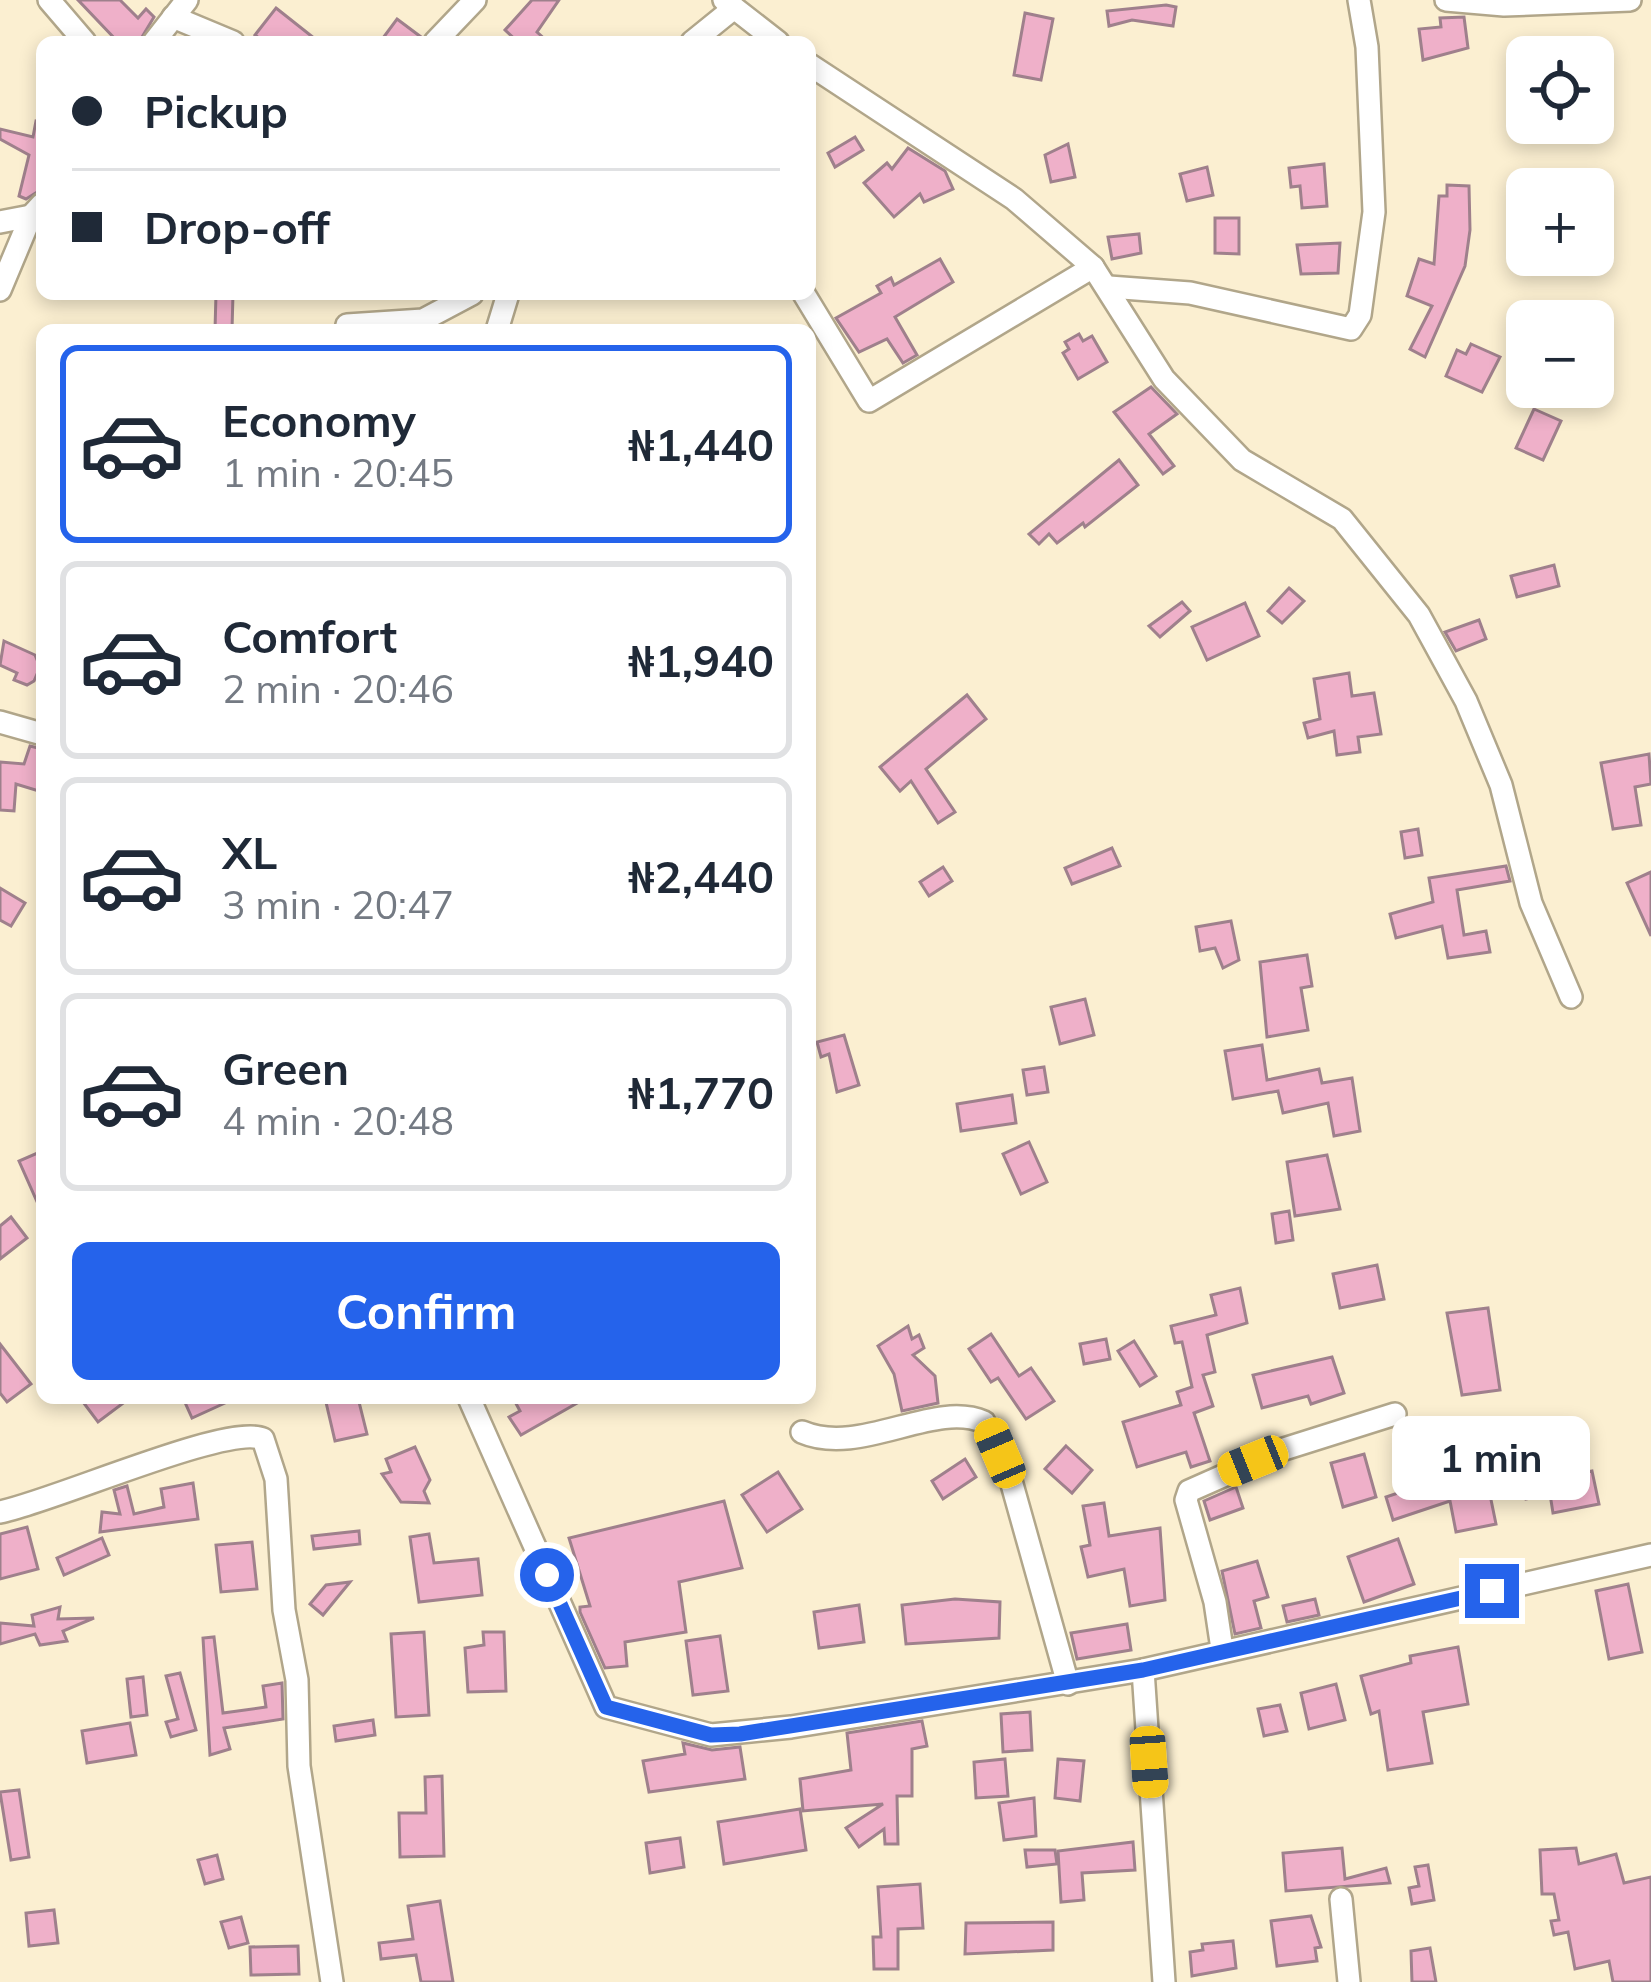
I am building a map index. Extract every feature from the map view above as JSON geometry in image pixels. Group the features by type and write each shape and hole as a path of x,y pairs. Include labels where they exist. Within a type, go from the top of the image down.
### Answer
{"street":[{"path":"49,0 80,36"},
{"path":"441,36 475,0"},
{"path":"1109,287 1190,293 1351,329 1360,315 1373,212 1367,47 1359,0"},
{"path":"1445,0 1504,5 1630,0"},
{"path":"698,36 729,4 770,36"},
{"path":"159,36 180,8 223,36"},
{"path":"816,68 1003,190 1094,267 1164,379 1242,460 1342,519 1418,615 1466,701 1501,785 1531,903 1571,997"},
{"path":"0,222 36,210"},
{"path":"0,290 36,210"},
{"path":"808,300 869,400 1094,267"},
{"path":"372,324 423,320 461,300"},
{"path":"0,722 36,732"},
{"path":"472,1404 606,1707 711,1735 1143,1670 1651,1555"},
{"path":"1222,1649 1215,1602 1186,1500 1189,1491 1284,1449 1395,1414"},
{"path":"802,1432 850,1438 964,1418 984,1422 1010,1477 1068,1684"},
{"path":"0,1512 40,1504 229,1436 263,1439 276,1479 277,1540 297,1680 299,1766 332,1982"},
{"path":"1143,1670 1164,1982"},
{"path":"1341,1899 1349,1982"}],"building":[{"path":"78,0 120,0 138,18 146,9 154,17 143,36 112,36"},
{"path":"532,0 559,0 537,32 541,36 512,36 505,30"},
{"path":"1176,7 1173,26 1132,20 1109,26 1107,11"},
{"path":"276,8 311,36 256,36"},
{"path":"1025,13 1053,19 1041,80 1014,75"},
{"path":"1464,17 1468,48 1423,60 1419,29 1441,27 1440,18"},
{"path":"397,19 420,36 384,36"},
{"path":"36,121 36,193 26,199 19,196 29,155 0,139 0,129 33,137"},
{"path":"855,137 863,150 835,167 828,153"},
{"path":"1068,144 1075,177 1051,182 1045,155"},
{"path":"908,148 945,171 953,189 924,202 920,194 894,217 864,183 887,163 892,169"},
{"path":"1324,164 1327,206 1302,208 1300,186 1291,187 1289,168"},
{"path":"1207,167 1213,195 1187,201 1180,174"},
{"path":"1447,185 1469,186 1470,230 1465,266 1425,357 1410,349 1432,306 1407,296 1419,259 1434,264 1439,196 1447,196"},
{"path":"1215,218 1239,218 1239,254 1215,253"},
{"path":"1139,234 1141,253 1112,259 1108,237"},
{"path":"1340,243 1338,273 1301,274 1297,245"},
{"path":"940,259 953,282 895,317 917,355 903,363 887,339 859,352 836,318 881,293 877,286 891,278 894,285"},
{"path":"216,300 233,300 232,324 215,324"},
{"path":"1079,334 1083,341 1092,336 1107,362 1078,379 1063,353 1069,349 1065,342"},
{"path":"1471,344 1500,357 1482,392 1446,376 1457,350 1466,354"},
{"path":"1151,387 1177,414 1149,434 1174,466 1163,474 1114,412"},
{"path":"1534,409 1561,421 1543,460 1516,448"},
{"path":"1119,460 1138,485 1057,543 1049,534 1039,544 1029,534"},
{"path":"1554,565 1559,586 1517,597 1511,576"},
{"path":"1289,588 1304,601 1282,623 1268,611"},
{"path":"1182,602 1190,611 1160,637 1149,626"},
{"path":"1245,603 1259,636 1207,660 1192,627"},
{"path":"1479,620 1486,639 1456,651 1445,632"},
{"path":"4,641 35,655 36,676 27,685 14,680 17,673 0,665"},
{"path":"1349,673 1352,696 1374,693 1381,734 1358,737 1360,752 1337,755 1334,731 1308,738 1304,723 1320,719 1314,679"},
{"path":"967,695 986,719 926,769 955,812 938,823 911,781 900,791 880,767"},
{"path":"30,746 36,748 36,790 16,784 14,811 0,810 0,762 24,764"},
{"path":"1649,754 1651,784 1635,787 1641,825 1613,829 1601,763"},
{"path":"1418,829 1422,855 1405,858 1401,832"},
{"path":"1112,848 1120,866 1072,884 1065,868"},
{"path":"1506,866 1510,881 1457,890 1464,935 1486,931 1490,952 1448,958 1442,926 1396,938 1390,914 1433,902 1429,878"},
{"path":"943,867 952,881 929,896 920,882"},
{"path":"1651,872 1651,936 1627,883"},
{"path":"0,888 25,903 11,926 0,920"},
{"path":"1231,921 1239,960 1223,968 1215,948 1200,951 1196,927"},
{"path":"1307,955 1312,986 1301,988 1308,1030 1267,1037 1260,962"},
{"path":"1085,999 1094,1035 1060,1044 1051,1007"},
{"path":"844,1035 859,1085 837,1092 829,1054 821,1057 817,1042"},
{"path":"1262,1045 1267,1080 1319,1069 1322,1083 1352,1078 1360,1131 1334,1136 1328,1103 1283,1113 1278,1091 1233,1099 1225,1051"},
{"path":"1044,1067 1048,1092 1027,1095 1023,1070"},
{"path":"1012,1095 1016,1123 961,1131 957,1104"},
{"path":"1029,1142 1047,1182 1021,1194 1003,1154"},
{"path":"36,1154 36,1199 19,1161"},
{"path":"1327,1155 1340,1209 1295,1216 1287,1162"},
{"path":"1289,1211 1293,1240 1276,1243 1272,1214"},
{"path":"11,1217 27,1238 0,1259 0,1226"},
{"path":"1377,1265 1384,1299 1340,1308 1333,1274"},
{"path":"1240,1288 1247,1323 1207,1335 1215,1372 1203,1375 1213,1406 1194,1413 1210,1461 1191,1467 1186,1452 1137,1467 1123,1422 1181,1405 1177,1392 1192,1387 1182,1342 1175,1343 1171,1326 1216,1315 1211,1295"},
{"path":"1488,1308 1500,1390 1462,1395 1447,1313"},
{"path":"908,1326 912,1339 919,1335 924,1348 913,1355 935,1376 938,1403 902,1411 894,1374 878,1346"},
{"path":"991,1334 1019,1376 1031,1368 1054,1401 1026,1419 998,1378 991,1382 969,1349"},
{"path":"1106,1339 1110,1359 1084,1364 1080,1344"},
{"path":"1134,1341 1156,1376 1140,1386 1118,1351"},
{"path":"0,1344 31,1384 7,1402 0,1393"},
{"path":"1332,1357 1344,1393 1311,1404 1308,1396 1262,1408 1253,1375"},
{"path":"84,1404 122,1404 98,1422"},
{"path":"186,1404 223,1404 192,1418"},
{"path":"326,1404 360,1404 367,1434 335,1441"},
{"path":"516,1404 575,1404 521,1435 509,1417 520,1411"},
{"path":"1502,1418 1515,1485 1489,1490 1496,1524 1456,1532 1450,1501 1393,1520 1386,1497 1419,1486 1414,1456 1441,1452 1442,1458 1492,1448 1487,1420"},
{"path":"1066,1446 1092,1470 1072,1493 1045,1469"},
{"path":"415,1447 430,1480 424,1491 429,1503 401,1502 382,1474 391,1472 386,1459"},
{"path":"1364,1454 1376,1497 1343,1507 1331,1463"},
{"path":"965,1459 976,1477 943,1499 932,1481"},
{"path":"1592,1471 1599,1504 1553,1513 1550,1494 1526,1499 1522,1477 1547,1472 1549,1479"},
{"path":"778,1472 802,1509 767,1532 742,1495"},
{"path":"193,1483 198,1519 100,1532 102,1512 120,1514 114,1490 127,1486 134,1514 164,1507 161,1489"},
{"path":"1236,1487 1243,1508 1210,1520 1204,1501"},
{"path":"724,1501 742,1568 679,1582 686,1632 625,1642 627,1666 605,1668 580,1612 580,1607 590,1606 569,1538"},
{"path":"1104,1503 1109,1536 1160,1528 1165,1600 1130,1606 1124,1569 1088,1577 1081,1547 1090,1545 1083,1506"},
{"path":"27,1527 38,1569 0,1579 0,1534"},
{"path":"359,1531 360,1544 314,1549 312,1536"},
{"path":"429,1534 434,1563 478,1559 482,1595 419,1602 410,1537"},
{"path":"102,1538 109,1555 64,1575 57,1558"},
{"path":"1398,1539 1414,1584 1364,1602 1348,1557"},
{"path":"252,1542 257,1589 221,1592 216,1545"},
{"path":"1257,1561 1268,1597 1254,1601 1261,1628 1235,1634 1222,1571"},
{"path":"350,1582 323,1615 310,1604 326,1585"},
{"path":"1628,1584 1642,1652 1609,1659 1596,1591"},
{"path":"955,1599 1000,1602 999,1638 906,1644 902,1605"},
{"path":"1315,1599 1319,1615 1287,1622 1283,1606"},
{"path":"859,1605 864,1642 819,1648 814,1612"},
{"path":"60,1607 58,1619 94,1618 63,1631 67,1641 40,1645 35,1634 0,1644 0,1623 34,1626 32,1615"},
{"path":"1127,1624 1131,1650 1077,1659 1071,1633"},
{"path":"424,1632 429,1715 396,1717 391,1634"},
{"path":"483,1632 504,1632 506,1691 468,1692 465,1648 484,1645"},
{"path":"720,1636 728,1691 693,1695 686,1641"},
{"path":"214,1637 223,1713 266,1707 263,1686 282,1683 283,1719 224,1728 230,1749 210,1755 203,1638"},
{"path":"1458,1647 1468,1704 1423,1712 1432,1763 1388,1770 1379,1711 1371,1714 1361,1676 1411,1663 1410,1656"},
{"path":"180,1673 196,1730 171,1737 166,1722 178,1719 166,1676"},
{"path":"143,1677 147,1715 131,1717 127,1679"},
{"path":"1336,1684 1345,1720 1309,1729 1301,1693"},
{"path":"1280,1705 1287,1731 1264,1736 1258,1709"},
{"path":"1030,1712 1032,1750 1003,1752 1001,1714"},
{"path":"373,1720 375,1735 336,1741 334,1726"},
{"path":"922,1721 927,1746 912,1749 912,1796 897,1796 898,1844 885,1844 884,1829 859,1847 846,1828 883,1804 803,1811 800,1779 851,1770 847,1733"},
{"path":"130,1723 136,1755 87,1763 82,1731"},
{"path":"683,1743 712,1750 740,1747 745,1779 649,1792 643,1761 685,1754"},
{"path":"1005,1759 1008,1796 976,1798 974,1762"},
{"path":"1058,1759 1084,1761 1080,1801 1055,1798"},
{"path":"442,1776 444,1856 400,1857 399,1813 426,1813 425,1777"},
{"path":"19,1790 29,1857 11,1860 0,1792"},
{"path":"1034,1798 1036,1836 1004,1840 999,1803"},
{"path":"800,1809 806,1850 724,1864 718,1822"},
{"path":"680,1838 684,1867 650,1873 646,1843"},
{"path":"1133,1842 1135,1870 1082,1873 1084,1900 1061,1902 1058,1851"},
{"path":"1342,1848 1345,1879 1386,1868 1390,1883 1286,1891 1283,1853"},
{"path":"1576,1848 1579,1864 1616,1854 1624,1883 1651,1877 1651,1982 1613,1982 1609,1961 1575,1969 1568,1932 1554,1935 1551,1921 1559,1920 1554,1894 1542,1894 1540,1850"},
{"path":"1025,1850 1055,1850 1057,1864 1027,1867"},
{"path":"217,1855 223,1879 205,1884 198,1860"},
{"path":"1428,1865 1434,1900 1412,1904 1409,1888 1419,1886 1415,1867"},
{"path":"920,1884 923,1928 898,1929 898,1969 874,1969 873,1937 881,1937 878,1887"},
{"path":"440,1901 453,1982 421,1982 416,1955 381,1959 379,1943 413,1939 408,1906"},
{"path":"54,1910 58,1943 29,1946 26,1913"},
{"path":"1311,1916 1321,1947 1315,1948 1317,1961 1277,1966 1271,1921"},
{"path":"241,1917 248,1943 229,1948 221,1922"},
{"path":"1053,1922 1053,1950 965,1954 966,1923"},
{"path":"1233,1941 1236,1968 1192,1976 1190,1952 1203,1950 1202,1944"},
{"path":"298,1946 299,1974 251,1975 250,1947"},
{"path":"1430,1948 1436,1982 1412,1982 1411,1951"}],"route":[{"path":"547,1575 606,1707 711,1735 1068,1684 1492,1591"}]}
